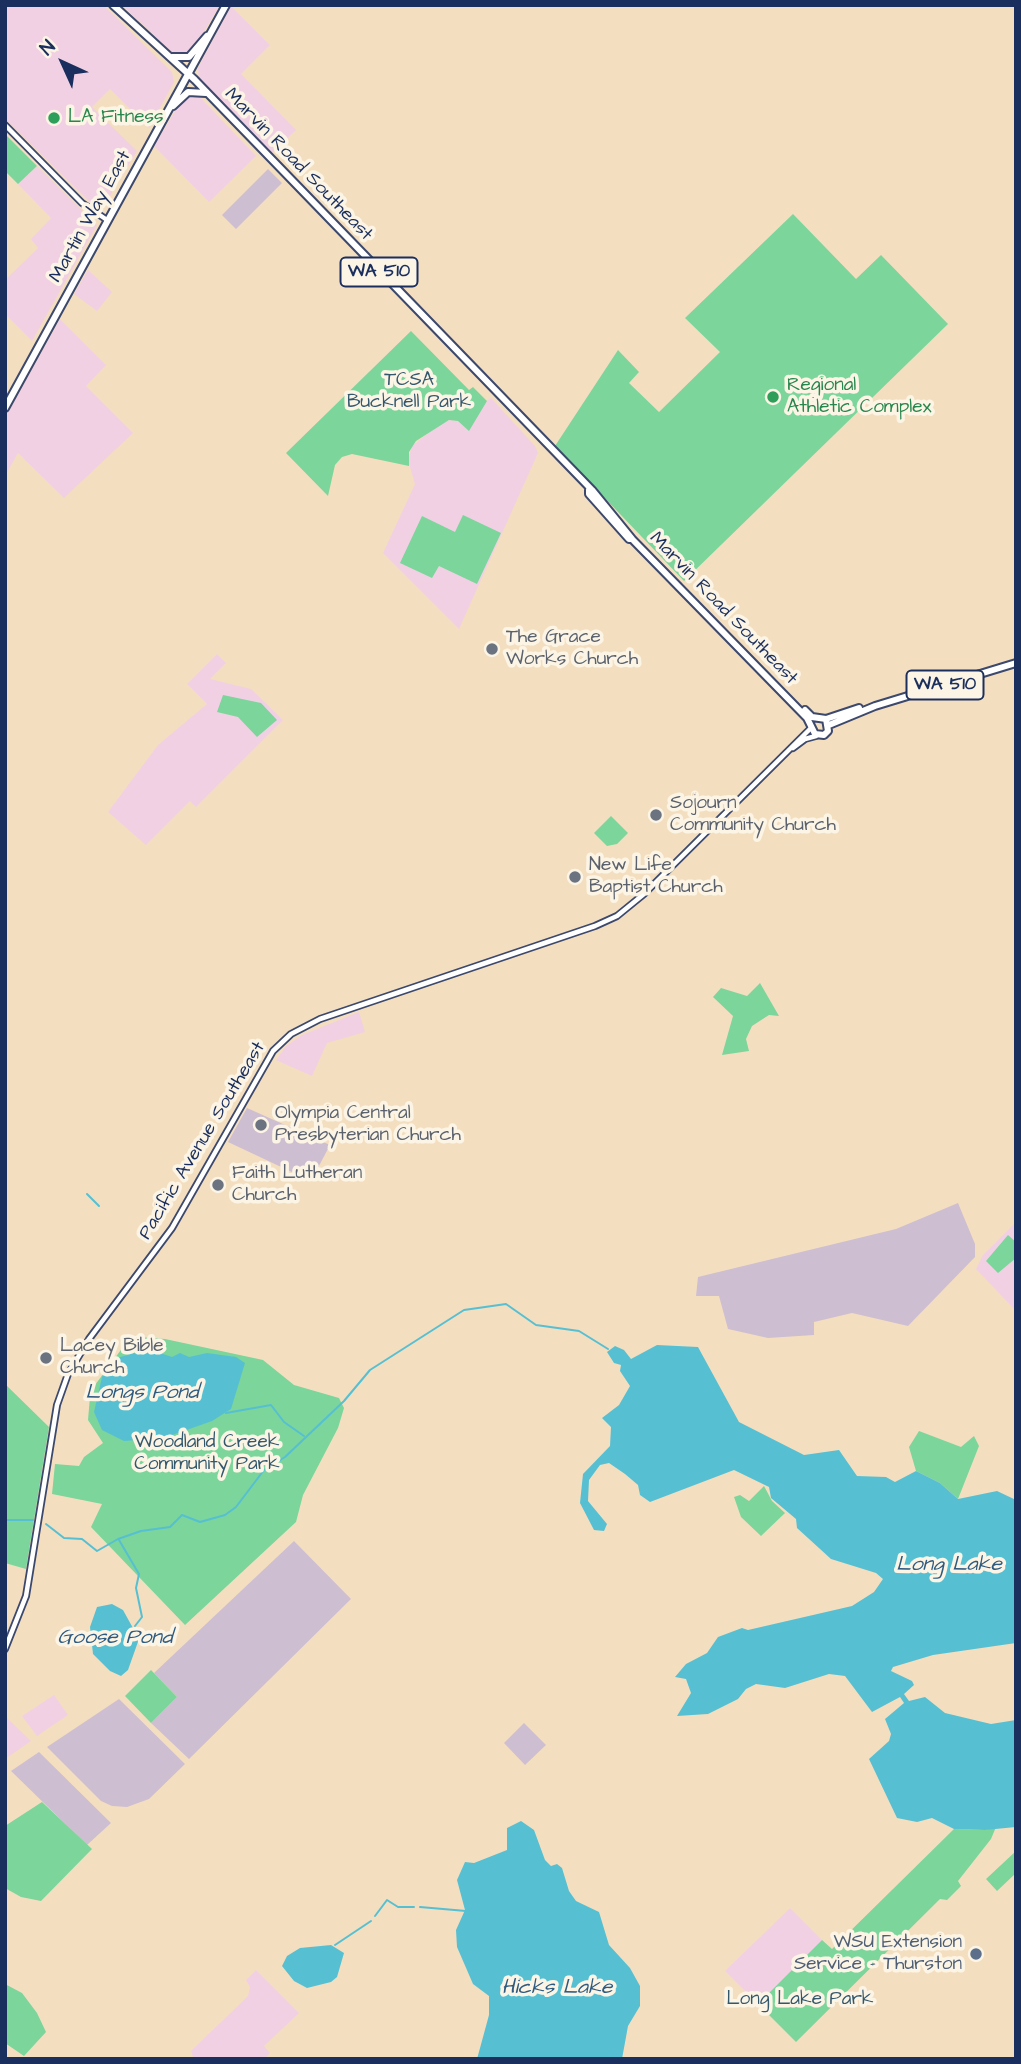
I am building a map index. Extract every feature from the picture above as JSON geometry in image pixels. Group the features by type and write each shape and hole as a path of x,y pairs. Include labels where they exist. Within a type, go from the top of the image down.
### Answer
{"main road":[{"name":"WA 510","path":"113,5 188,74"},
{"name":"Martin Way East","path":"5,408 226,5"},
{"path":"167,55 177,59 189,57 213,30"},
{"name":"Marvin Road Southeast","path":"188,74 609,509 632,539 791,700 809,715 824,721"},
{"path":"169,110 188,92 208,94"},
{"path":"5,125 82,203 107,220"},
{"name":"WA 510","path":"824,721 826,733 817,735 811,727 824,721 1016,663"},
{"name":"Marvin Road Southeast","path":"791,700 811,727"},
{"name":"Pacific Avenue Southeast","path":"5,1649 26,1596 57,1405 68,1374 89,1339 172,1228 273,1051 291,1034 320,1019 611,919 637,902 811,727"},
{"name":"Pacific Avenue Southeast","path":"787,752 805,739 817,735"}],"shaded area":[{"path":"5,5 103,5 172,72 174,82 149,128 110,89 92,107 137,151 102,209 94,206 5,119"},
{"path":"122,5 220,5 194,48 186,55 176,56"},
{"path":"231,6 270,45 241,74 296,130 272,153 199,80 198,68"},
{"path":"196,93 256,156 209,202 154,146 185,95"},
{"path":"37,166 97,225 32,341 5,314 5,280 38,248 31,239 51,218 18,184"},
{"path":"268,169 282,183 236,229 222,215"},
{"path":"88,270 112,292 97,311 74,294"},
{"path":"60,319 106,365 86,386 133,433 64,498 18,453 5,476 5,418"},
{"path":"491,398 535,446 538,453 459,629 383,553 415,484 408,460 412,446 440,424 449,420 458,421"},
{"path":"217,654 226,663 210,679 251,689 283,720 196,807 190,801 146,845 108,812 158,745 207,704 187,684"},
{"path":"359,1012 365,1032 327,1043 312,1076 276,1060 286,1046 302,1035"},
{"path":"247,1108 330,1145 311,1181 228,1142"},
{"path":"958,1203 975,1244 975,1257 908,1326 852,1313 814,1322 814,1335 768,1338 728,1329 719,1296 696,1296 698,1277 896,1229"},
{"path":"1016,1222 1016,1311 976,1269 983,1255"},
{"path":"294,1541 351,1599 189,1759 151,1723 177,1697 154,1673"},
{"path":"54,1695 68,1715 37,1736 22,1716"},
{"path":"119,1699 185,1764 149,1799 127,1807 112,1806 101,1801 47,1747"},
{"path":"5,1716 31,1741 5,1759"},
{"path":"524,1723 546,1745 525,1765 504,1743"},
{"path":"39,1752 111,1823 87,1845 11,1771"},
{"path":"790,1908 822,1940 758,2004 725,1971"},
{"path":"256,1970 299,2013 264,2046 270,2053 264,2059 194,2059 191,2051 248,1996 250,1987 246,1980"}],"green space":[{"path":"5,134 37,166 18,184 5,171"},
{"name":"Regional Athletic Complex","path":"793,214 856,279 881,255 948,324 684,581 555,446 618,350 639,372 629,383 659,412 720,352 685,318"},
{"name":"TCSA Bucknell Park","path":"411,331 469,390 473,387 487,401 469,431 458,421 449,420 416,441 409,452 409,466 352,454 342,457 335,465 328,496 286,453"},
{"path":"463,515 501,533 477,584 439,566 432,578 400,563 422,516 455,532"},
{"path":"223,695 261,703 277,720 257,737 238,717 217,712"},
{"path":"611,816 628,833 617,844 607,846 594,833"},
{"path":"760,983 779,1016 769,1015 752,1026 746,1039 749,1051 722,1055 733,1016 713,997 721,988 747,996"},
{"path":"1008,1235 1016,1242 1016,1258 998,1273 986,1261"},
{"name":"Woodland Creek Community Park","path":"129,1339 165,1339 263,1360 294,1385 339,1398 344,1408 338,1428 303,1495 296,1522 185,1625 91,1527 102,1504 52,1494 55,1464 79,1466 84,1457 103,1443 88,1420 90,1397 95,1385"},
{"path":"5,1384 49,1427 26,1569 5,1563"},
{"path":"919,1431 961,1447 974,1436 979,1446 958,1499 940,1483 916,1471 909,1447"},
{"path":"764,1486 772,1501 785,1513 761,1536 741,1517 734,1497 740,1495 749,1501"},
{"path":"151,1670 177,1697 151,1723 125,1696"},
{"path":"42,1802 92,1849 41,1901 21,1897 5,1888 5,1826"},
{"name":"Long Lake Park","path":"996,1827 991,1839 958,1881 961,1886 947,1900 940,1899 796,2042 758,2004 822,1940 832,1949 954,1829 985,1830"},
{"path":"1016,1851 1016,1873 997,1891 986,1879"},
{"path":"5,1984 22,1993 37,2013 46,2032 24,2056 5,2043"}],"water":[{"name":"Long Lake","path":"657,1345 698,1347 739,1422 804,1455 839,1450 857,1476 886,1477 895,1482 916,1471 940,1483 958,1499 997,1491 1016,1500 1016,1643 933,1655 893,1667 891,1671 912,1681 914,1685 904,1694 909,1701 925,1697 945,1713 991,1724 1016,1720 1016,1827 954,1829 932,1818 917,1822 897,1818 869,1759 889,1741 891,1734 885,1719 904,1703 900,1697 872,1712 845,1676 829,1674 785,1688 756,1684 746,1689 738,1699 708,1714 677,1716 691,1693 686,1679 675,1677 686,1664 707,1653 718,1637 742,1628 748,1630 852,1606 874,1592 883,1579 876,1573 831,1559 797,1528 796,1519 771,1498 769,1487 734,1470 650,1502 640,1495 638,1485 625,1474 609,1463 600,1465 589,1480 588,1501 607,1524 604,1531 594,1530 580,1503 583,1474 610,1446 611,1427 602,1418 619,1405 630,1386 620,1371 621,1365 614,1363 607,1352 615,1346 624,1350 631,1359"},
{"name":"Longs Pond","path":"148,1349 172,1357 180,1353 189,1357 207,1353 236,1357 245,1363 231,1409 212,1421 164,1438 124,1441 102,1430 94,1412 102,1377 117,1358"},
{"name":"Goose Pond","path":"112,1604 123,1610 139,1639 128,1670 121,1676 110,1671 93,1654 90,1627 97,1607"},
{"name":"Hicks Lake","path":"521,1821 534,1830 545,1860 551,1866 557,1864 562,1868 569,1891 576,1901 599,1912 609,1945 630,1968 640,1986 640,2006 628,2026 622,2059 477,2059 489,2015 489,1996 473,1984 457,1947 456,1930 465,1910 457,1880 465,1862 474,1863 507,1850 507,1828"},
{"path":"331,1945 344,1953 337,1977 331,1982 307,1988 294,1981 282,1966 287,1956 300,1948"}],"waterway":[{"path":"87,1194 99,1206"},
{"path":"46,1524 64,1538 82,1539 97,1551 118,1539 141,1531 170,1527 182,1515 200,1522 225,1515 236,1507 264,1470 285,1457 344,1401 370,1370 464,1310 506,1304 536,1325 579,1331 608,1349"},
{"path":"226,1413 271,1405 284,1422 304,1436"},
{"path":"5,1520 33,1520"},
{"path":"119,1540 139,1574 136,1588 142,1617 135,1626"},
{"path":"375,1916 387,1900 398,1907 414,1907"},
{"path":"420,1907 466,1911"},
{"path":"335,1945 371,1921"}],"place":[{"name":"LA Fitness","path":"54,118"},
{"name":"Regional Athletic Complex","path":"773,397"},
{"name":"The Grace Works Church","path":"492,649"},
{"name":"Sojourn Community Church","path":"656,815"},
{"name":"New Life Baptist Church","path":"575,877"},
{"name":"Olympia Central Presbyterian Church","path":"261,1125"},
{"name":"Faith Lutheran Church","path":"218,1185"},
{"name":"Lacey Bible Church","path":"46,1358"},
{"name":"WSU Extension Service - Thurston","path":"976,1954"}]}
